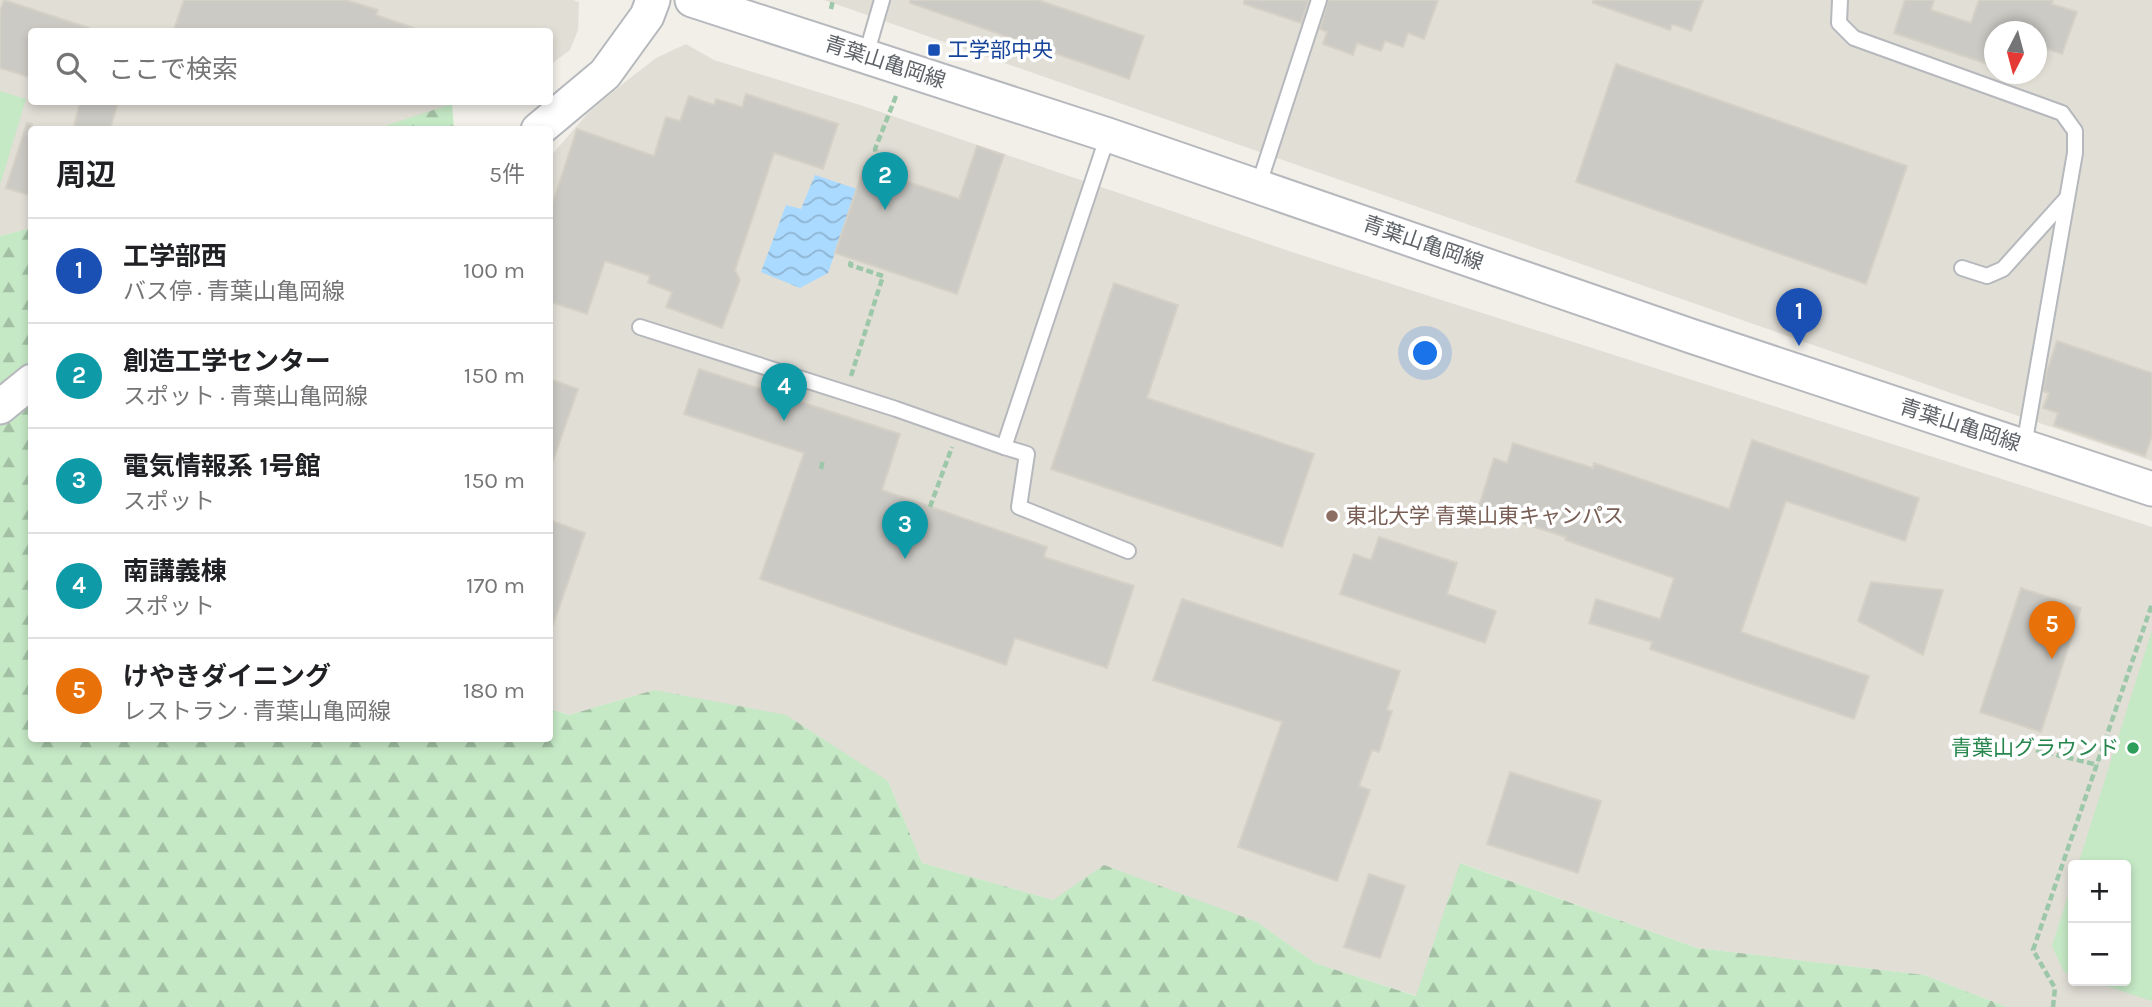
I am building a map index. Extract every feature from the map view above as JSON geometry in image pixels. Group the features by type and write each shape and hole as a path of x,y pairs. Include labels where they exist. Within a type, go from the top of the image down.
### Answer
{"street":[{"path":"543,126 605,74 647,16 653,0"},
{"name":"青葉山亀岡線","path":"692,0 1108,135 1691,336 2152,489"},
{"path":"0,407 28,384"}],"lane":[{"path":"866,55 882,0"},
{"path":"1258,187 1318,0"},
{"path":"1840,0 1839,23 1854,38 2062,113 2075,131 2075,153 2024,446"},
{"path":"1004,447 1108,135"},
{"path":"1962,268 1987,276 2003,269 2067,198"},
{"path":"640,327 1027,454 1019,507 1128,551"}],"path":[{"path":"831,9 834,0"},
{"path":"880,172 875,149 905,68"},
{"path":"845,393 883,276 850,265 852,259"},
{"path":"930,507 958,430"},
{"path":"821,468 823,459"},
{"path":"2053,1007 2055,988 2033,950 2152,604"},
{"path":"2036,750 2098,765"}],"shaded area":[{"path":"0,0 579,2 578,30 570,50 553,63 553,28 28,28 28,105 452,105 385,126 28,126 28,229 0,236"},
{"path":"824,0 2152,0 2152,461 1974,401"},
{"name":"東北大学 青葉山東キャンパス","path":"686,44 714,60 860,105 1298,254 2152,527 2152,1007 2007,1007 1924,975 1697,948 1461,863 1417,996 1315,963 1257,922 1053,900 922,863 888,781 654,690 569,715 553,710 553,154 588,113 656,58"}],"green space":[{"path":"0,91 26,99 0,185"},
{"path":"449,105 452,105 454,126 384,126"},
{"path":"28,229 28,742 553,742 553,710 569,715 654,690 786,715 888,781 922,863 1053,900 1104,865 1257,922 1315,963 1416,996 1460,863 1697,948 1924,975 2007,1007 0,1007 0,236"},
{"name":"青葉山グラウンド","path":"2152,630 2152,1001 2106,986 2131,986 2131,860 2080,860"},
{"path":"2068,896 2068,973 2064,972 2052,946"}],"water":[{"path":"815,175 857,189 828,273 800,288 761,272 786,205 801,209"}],"building":[{"path":"4,0 89,28 28,28 28,77 0,68 0,11"},
{"path":"184,0 346,0 378,10 376,15 414,28 174,28"},
{"path":"910,0 1038,0 1144,36 1129,79 910,3"},
{"path":"1244,0 1309,0 1301,23 1244,4"},
{"path":"1328,0 1438,0 1424,39 1408,33 1403,47 1385,41 1381,51 1357,43 1353,55 1323,44 1327,32 1320,29"},
{"path":"1593,0 1703,0 1691,31 1672,24 1670,30 1593,3"},
{"path":"1905,0 1934,0 1931,10 1971,23 1979,0 2053,0 2052,4 2077,12 2062,54 2047,49 2047,21 1984,21 1984,63 1894,33"},
{"path":"1616,64 1907,166 1866,284 1576,182"},
{"path":"746,94 838,124 823,169 774,153 735,270 740,280 722,328 666,307 672,292 648,283 650,276 605,261 587,314 553,303 553,202 577,129 654,156 666,117 680,121 689,96 714,105 716,99 742,107"},
{"path":"79,105 117,105 111,126 74,126"},
{"path":"27,123 32,124 28,126 28,195 6,188"},
{"path":"977,146 1004,155 957,294 835,253 864,167 959,199"},
{"path":"1114,283 1178,305 1147,398 1314,454 1282,547 1051,469"},
{"path":"2057,341 2152,373 2152,436 2145,456 2054,425 2058,413 2043,408 2049,393 2043,391"},
{"path":"699,369 900,434 882,490 1047,547 1044,557 1134,586 1107,668 1015,638 1006,665 760,579 804,453 684,414"},
{"path":"553,380 578,389 553,461"},
{"path":"1752,440 1919,498 1905,541 1786,501 1741,632 1869,676 1854,719 1650,649 1652,642 1589,623 1596,599 1660,619 1674,578 1565,540 1566,537 1478,509 1494,458 1507,463 1513,443 1593,468 1594,463 1729,509"},
{"path":"553,521 585,533 553,625"},
{"path":"1379,537 1457,563 1447,594 1496,611 1485,643 1340,594 1354,554 1371,560"},
{"path":"1871,582 1943,590 1923,655 1858,621"},
{"path":"2021,588 2081,608 2041,732 1980,712"},
{"path":"1182,599 1400,671 1387,710 1392,711 1379,752 1372,750 1359,786 1370,790 1337,881 1238,847 1282,722 1153,680"},
{"path":"1510,772 1601,801 1578,873 1487,844"},
{"path":"1369,874 1405,886 1380,958 1344,947"}],"place":[{"name":"工学部中央","path":"934,50"},
{"name":"創造工学センター","path":"885,210"},
{"name":"工学部西","path":"1799,346"},
{"name":"南講義棟","path":"784,421"},
{"name":"東北大学 青葉山東キャンパス","path":"1332,516"},
{"name":"電気情報系 1号館","path":"905,559"},
{"name":"けやきダイニング","path":"2052,659"},
{"name":"青葉山グラウンド","path":"2133,748"}]}
